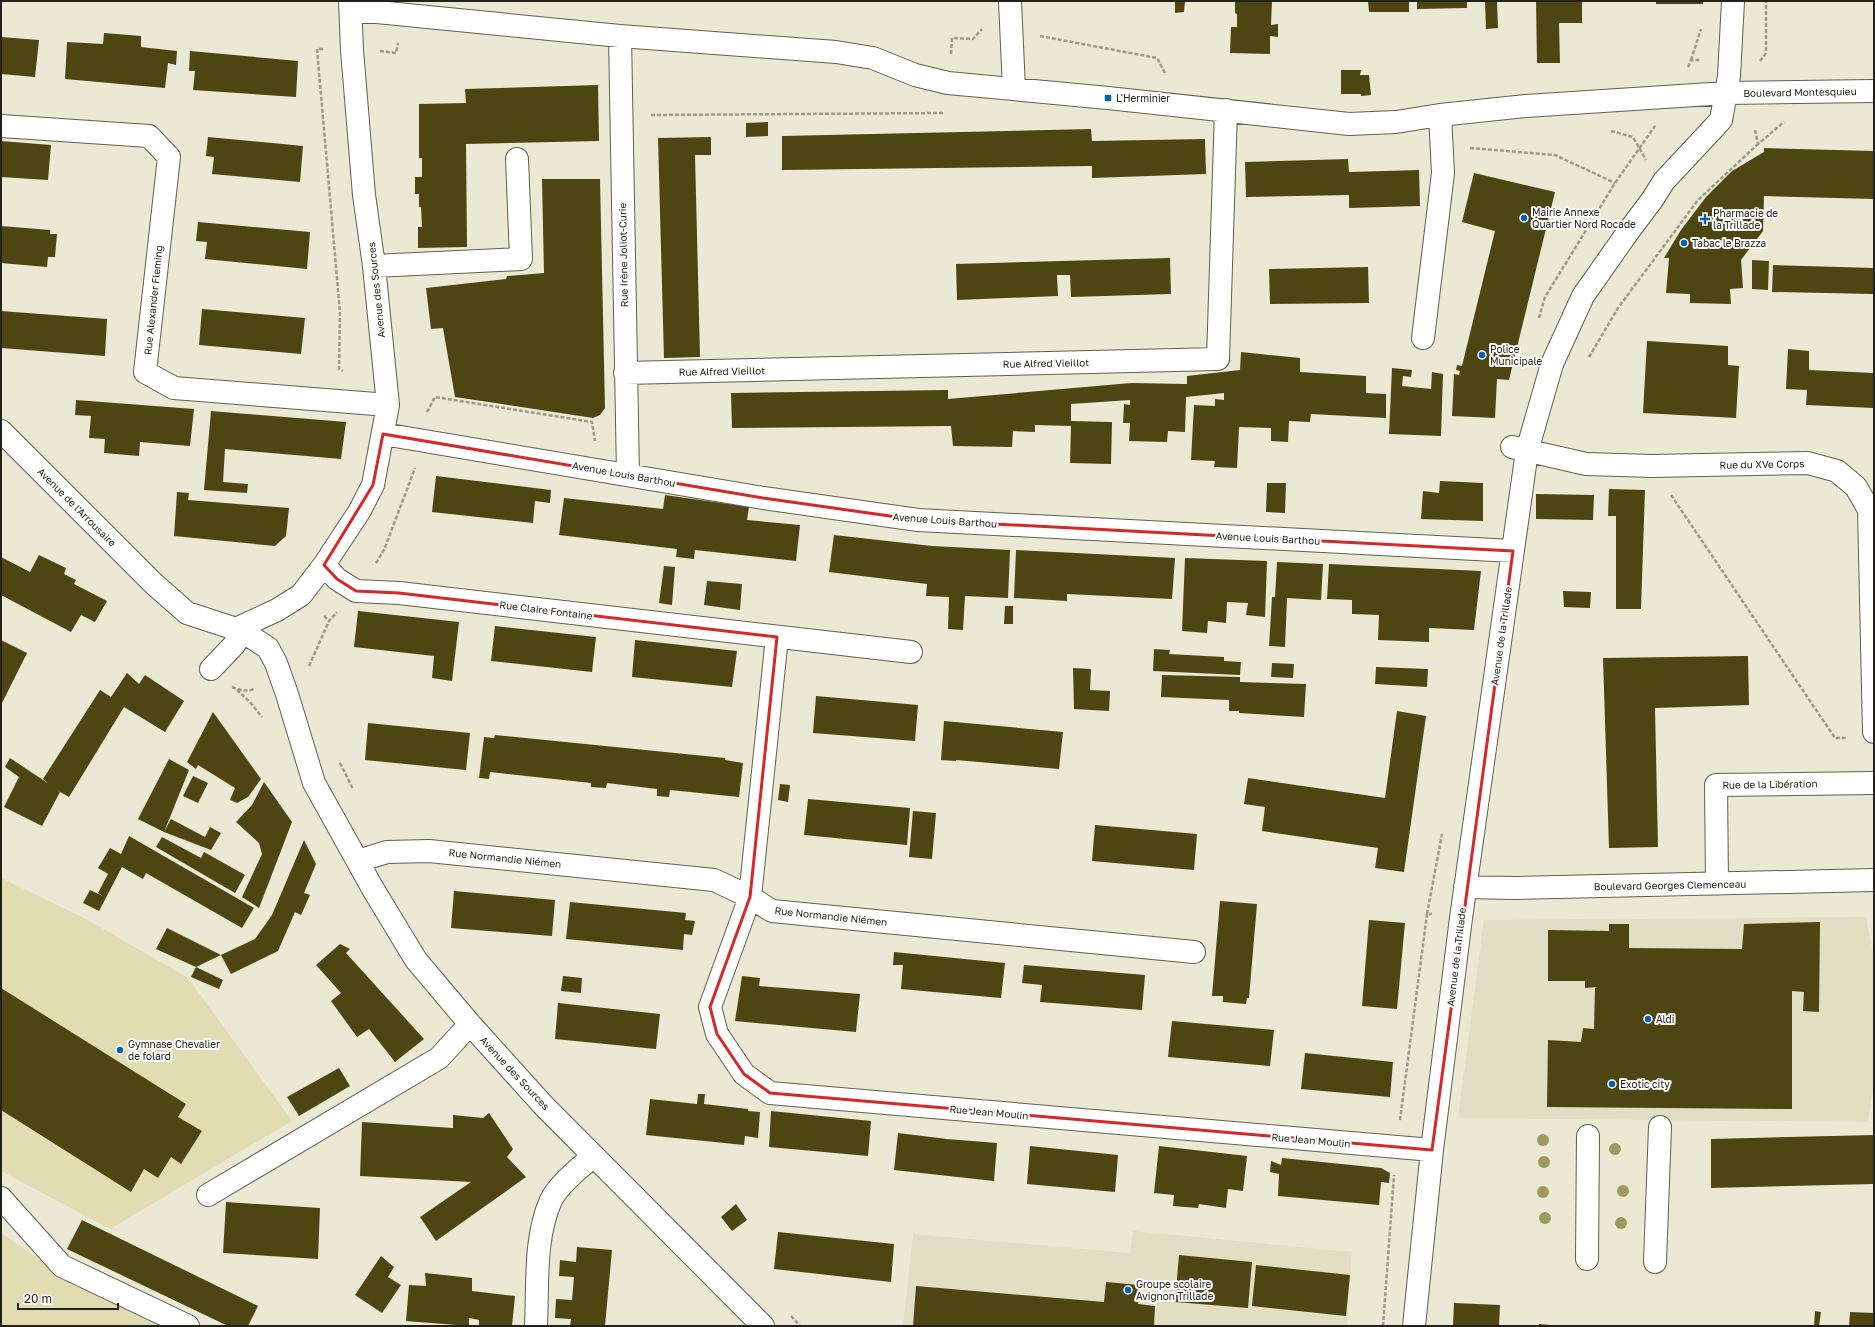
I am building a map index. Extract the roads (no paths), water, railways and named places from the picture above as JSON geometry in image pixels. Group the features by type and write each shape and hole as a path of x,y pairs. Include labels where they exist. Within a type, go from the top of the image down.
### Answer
{"street":[{"path":"1010,1 1014,89"},
{"name":"Avenue de la Trillade","path":"1414,1326 1432,1150 1461,918 1513,551 1519,449 1552,364 1583,296 1664,181 1721,120 1726,94 1733,1"},
{"name":"Boulevard Montesquieu","path":"351,6 377,12 620,36 836,52 873,58 915,75 948,84 1226,110 1349,124 1396,122 1440,115 1526,106 1726,94 1874,91"},
{"name":"Avenue des Sources","path":"239,630 301,596 324,565 359,512 373,485 383,434 388,405 374,266 364,195 352,50 351,6"},
{"name":"Rue Irène Joliot-Curie","path":"620,36 628,475"},
{"name":"Rue Alfred Vieillot","path":"625,373 1218,359 1226,110"},
{"path":"1423,338 1443,173 1440,115"},
{"name":"Rue Alexander Fleming","path":"1,126 149,136 169,157 145,372 174,388 388,405"},
{"path":"374,266 521,259 517,159"},
{"name":"Avenue de l'Arrousaire","path":"1,431 153,583 187,613 239,630 268,648 276,663"},
{"name":"Avenue Louis Barthou","path":"383,434 763,498 918,520 1513,551"},
{"name":"Rue du XVe Corps","path":"1519,449 1586,464 1652,466 1808,463 1837,472 1856,487 1869,510 1873,579 1874,732"},
{"name":"Rue Claire Fontaine","path":"324,565 338,579 356,591 400,593 911,652"},
{"path":"211,669 234,645 239,630"},
{"path":"750,898 778,637"},
{"name":"Avenue des Sources","path":"276,663 314,783 416,960 470,1024 544,1106 763,1326"},
{"name":"Rue de la Libération","path":"1717,884 1716,785 1874,783"},
{"name":"Rue Normandie Niémen","path":"358,861 387,852 429,851 714,880 772,911 1194,952"},
{"name":"Boulevard Georges Clemenceau","path":"1465,887 1514,888 1874,880"},
{"name":"Rue Jean Moulin","path":"750,898 710,1007 717,1034 744,1074 770,1093 1432,1150"},
{"path":"208,1195 439,1058 470,1024"},
{"path":"1655,1262 1660,1127"},
{"path":"1587,1259 1588,1136"},
{"path":"536,1326 540,1232 552,1198 574,1172 594,1156"},
{"path":"1,1198 62,1266 188,1326"}],"place":[{"name":"L'Herminier","path":"1108,98"},
{"name":"Mairie Annexe Quartier Nord Rocade","path":"1524,218"},
{"name":"Pharmacie de la Trillade","path":"1705,219"},
{"name":"Tabac le Brazza","path":"1684,243"},
{"name":"Police Municipale","path":"1482,355"},
{"name":"Aldi","path":"1648,1019"},
{"name":"Gymnase Chevalier de folard","path":"120,1050"},
{"name":"Exotic city","path":"1612,1084"},
{"name":"Groupe scolaire Avignon Trillade","path":"1128,1290"}]}
